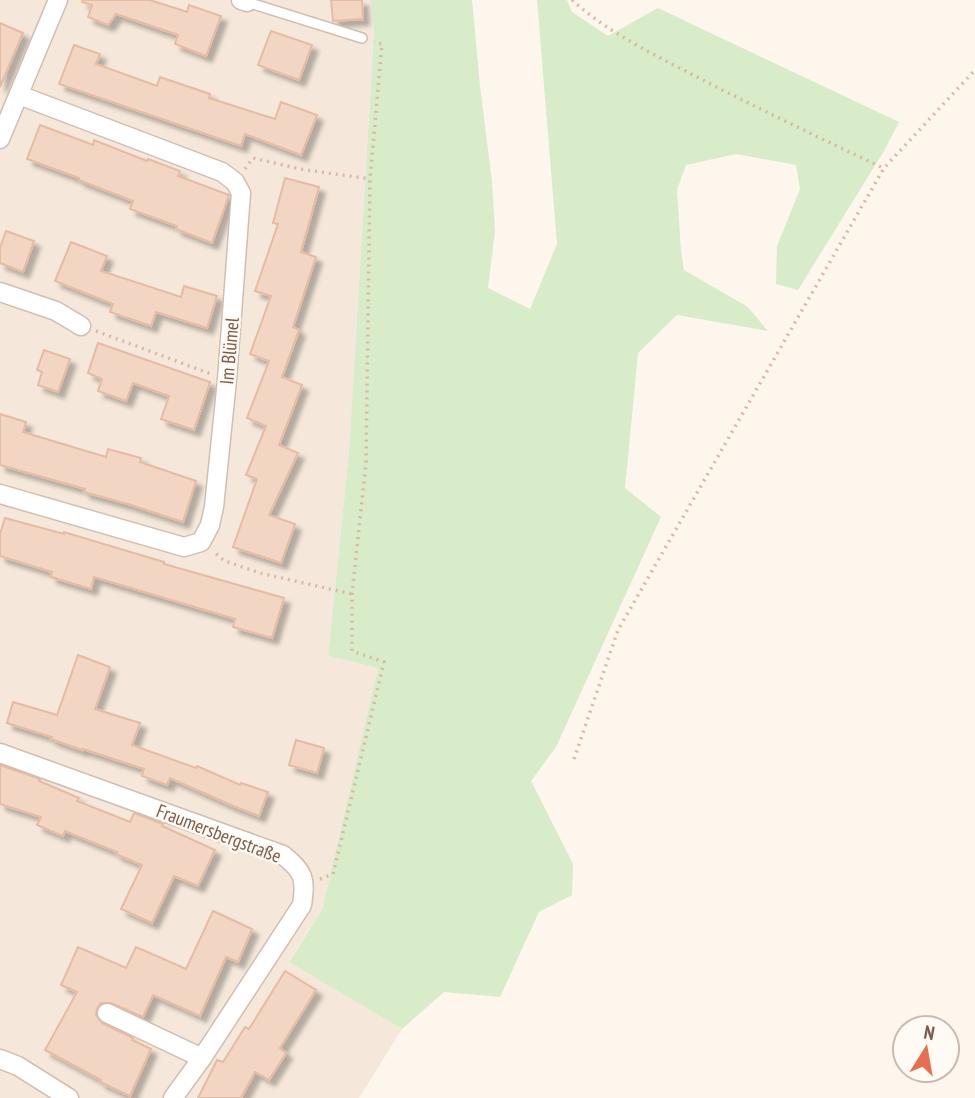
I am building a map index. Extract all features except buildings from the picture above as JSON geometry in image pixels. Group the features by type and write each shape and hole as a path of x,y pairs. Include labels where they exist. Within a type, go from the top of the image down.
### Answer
{"street":[{"path":"0,139 58,0"},
{"path":"19,95 222,172 235,181"},
{"name":"Im Blümel","path":"201,542 210,525 214,507 227,380 241,192 235,181"},
{"path":"0,292 56,312 81,326"},
{"path":"0,494 184,547 201,542"},
{"name":"Fraumersbergstraße","path":"0,754 283,855 298,866 305,885"},
{"path":"173,1098 302,905 305,885"},
{"path":"107,1013 202,1058"},
{"path":"0,1059 18,1066 69,1098"}],"lane":[{"path":"244,1 362,38"}],"path":[{"path":"572,0 589,15 653,54 884,168"},
{"path":"305,885 333,874 384,662 352,650 352,593 366,463 370,179 382,44 362,38"},
{"path":"574,759 618,630 884,168 975,70"},
{"path":"235,181 253,158 300,169 370,179"},
{"path":"81,326 227,380"},
{"path":"201,542 225,561 260,573 352,593"}],"shaded area":[{"path":"0,0 371,0 374,32 349,452 328,656 378,668 322,910 289,961 402,1029 359,1098 0,1098"}],"green space":[{"path":"371,0 472,0 495,231 488,288 530,309 557,244 537,0 567,0 572,12 608,36 658,8 899,122 798,290 776,284 777,246 800,189 796,165 736,154 686,165 677,190 684,270 748,307 768,331 677,315 638,353 625,488 661,517 556,747 531,781 573,864 572,895 539,912 500,997 444,992 402,1029 289,962 322,910 378,668 328,656 349,452 374,32"}]}
